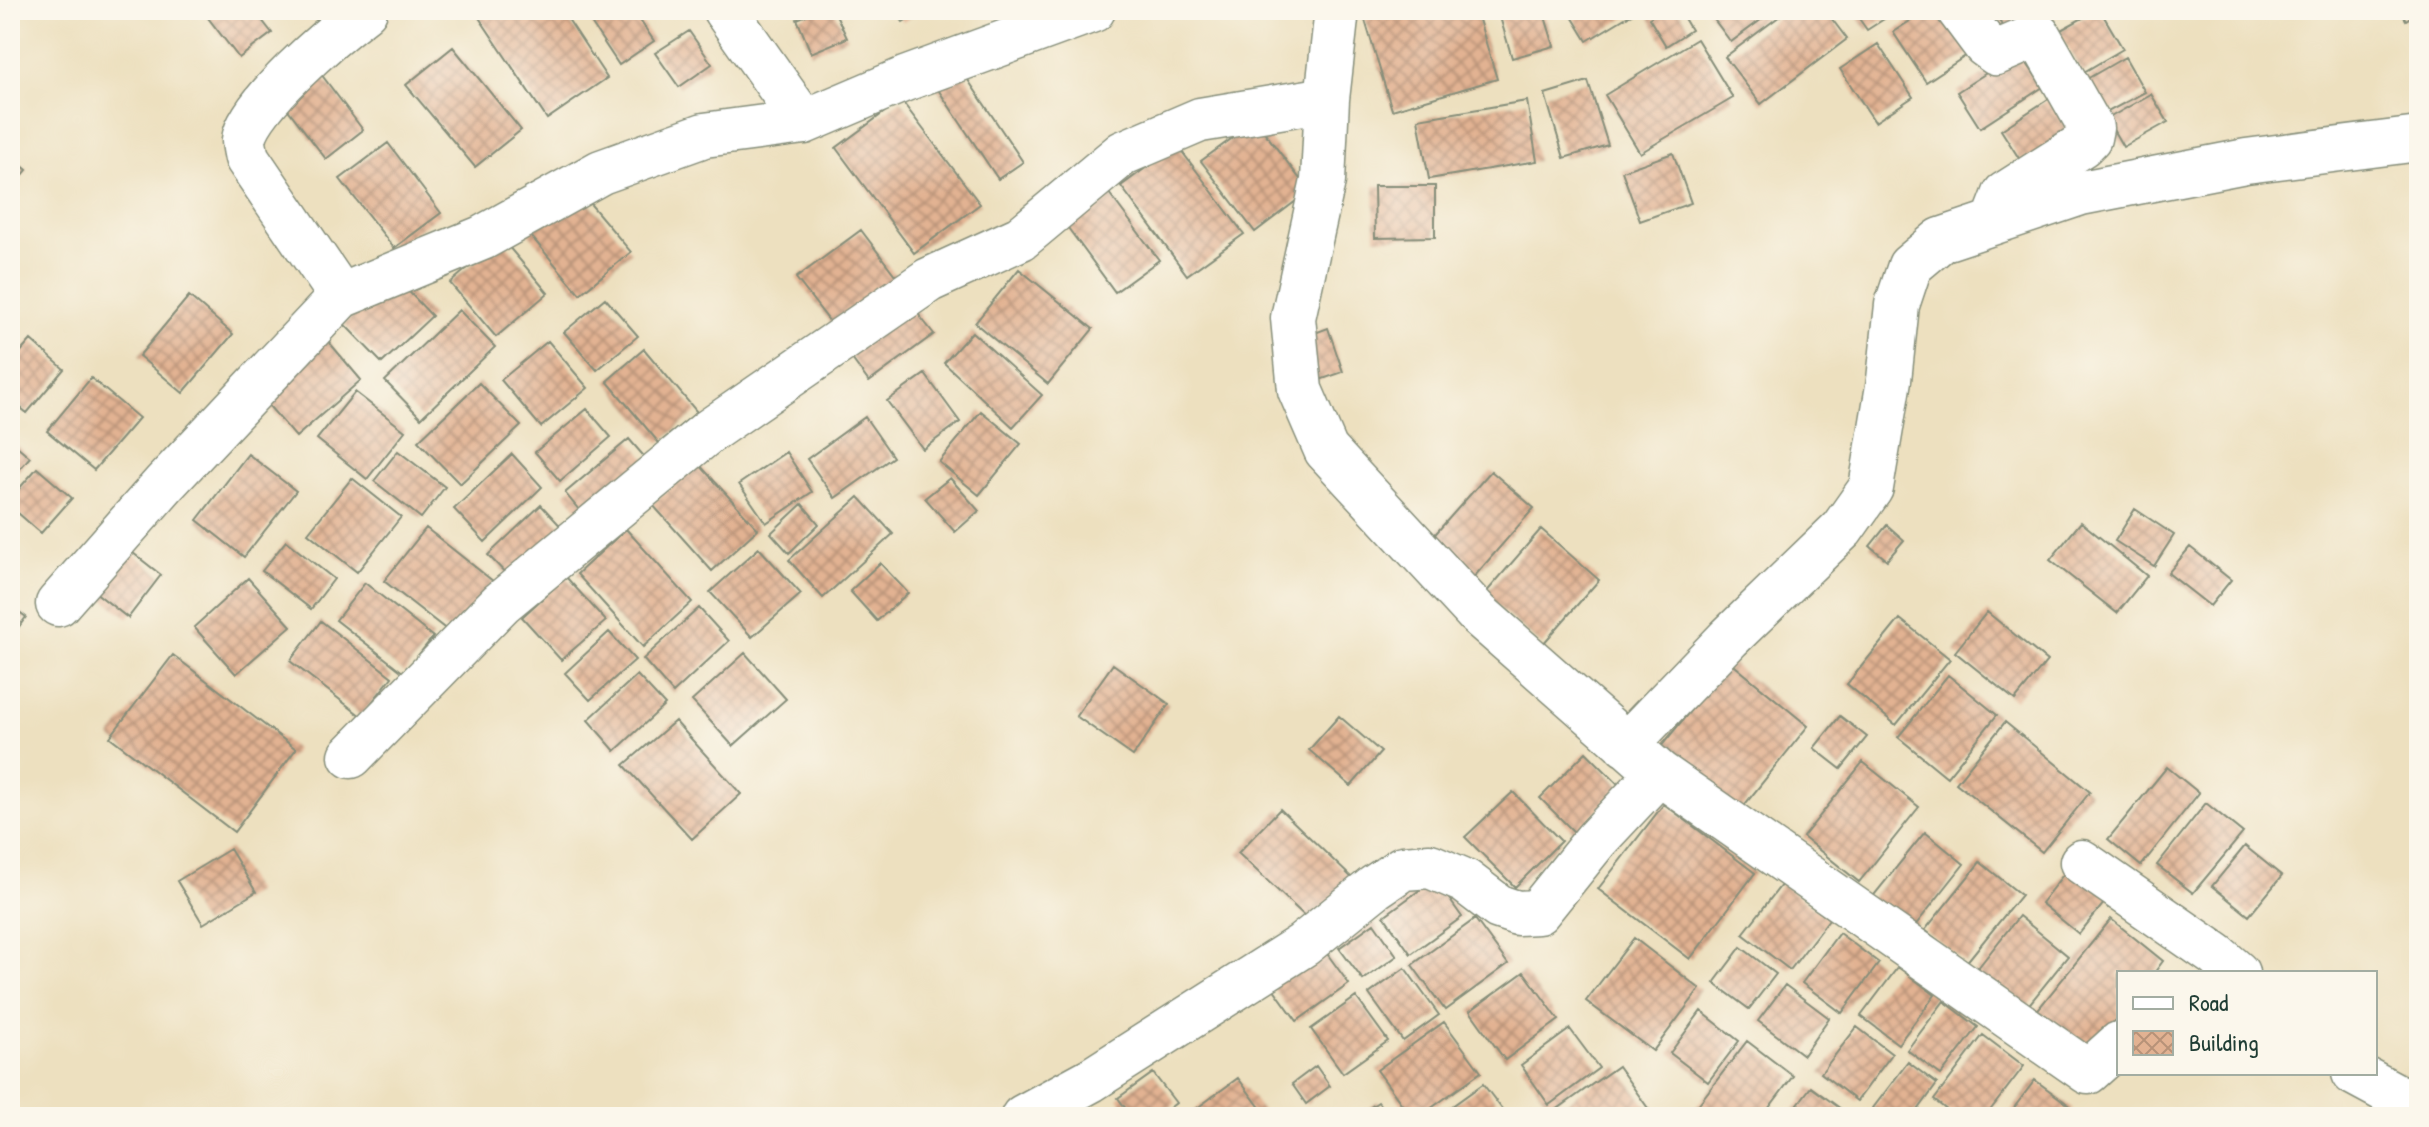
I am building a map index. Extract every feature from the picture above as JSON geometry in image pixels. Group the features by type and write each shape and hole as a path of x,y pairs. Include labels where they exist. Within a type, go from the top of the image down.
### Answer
{"street":[{"path":"341,296 247,158 244,138 259,108 326,40 365,10"},
{"path":"725,10 804,122"},
{"path":"58,604 164,484 341,296 482,238 601,172 704,135 804,122 905,79 1093,10"},
{"path":"1337,10 1327,99 1323,181 1293,318 1300,390 1326,450 1478,614 1659,773 2088,1072 2117,1046"},
{"path":"1959,10 1985,45 1996,53 2038,35 2091,128 2089,138 2082,145 2005,194 1995,222"},
{"path":"351,756 501,603 708,432 929,280 1021,238 1123,153 1200,120 1327,99"},
{"path":"1626,745 1729,638 1842,529 1871,488 1889,380 1897,305 1910,266 1941,240 2081,193 2246,161 2419,139"},
{"path":"1023,1117 1091,1080 1303,945 1403,868 1430,866 1465,881 1499,907 1517,913 1538,912 1596,840 1659,773"},
{"path":"2082,862 2217,967"},
{"path":"2358,1075 2419,1108"}],"building":[{"path":"202,10 254,10 272,33 239,58"},
{"path":"487,10 562,10 607,78 547,119 478,16"},
{"path":"597,10 633,10 654,41 619,65 587,17"},
{"path":"819,10 834,10 847,38 811,53 797,19"},
{"path":"895,10 922,10 903,22"},
{"path":"1362,10 1476,10 1497,79 1392,110"},
{"path":"1498,10 1543,10 1554,46 1512,58"},
{"path":"1568,10 1638,10 1587,41"},
{"path":"1662,10 1679,10 1691,30 1666,46 1649,18"},
{"path":"1707,10 1774,10 1731,42"},
{"path":"1788,10 1825,10 1847,39 1761,104 1725,57"},
{"path":"1853,10 1898,10 1867,30"},
{"path":"1927,10 1950,10 1976,49 1926,82 1893,32"},
{"path":"1993,10 2067,10 2011,41"},
{"path":"2100,10 2123,49 2082,73 2059,31"},
{"path":"2400,10 2419,10 2419,11 2406,20"},
{"path":"689,31 712,64 679,87 655,53"},
{"path":"1697,39 1733,98 1640,153 1605,95"},
{"path":"1878,44 1913,97 1875,122 1840,69"},
{"path":"453,47 521,130 475,167 406,85"},
{"path":"2019,52 2043,87 1980,128 1957,92"},
{"path":"2125,57 2145,92 2104,114 2085,80"},
{"path":"962,71 1023,162 998,179 937,88"},
{"path":"321,74 363,130 326,159 283,103"},
{"path":"1588,81 1608,145 1564,158 1545,94"},
{"path":"2151,94 2168,122 2123,147 2107,119"},
{"path":"2053,96 2082,140 2029,174 2001,130"},
{"path":"901,100 980,204 914,253 836,148"},
{"path":"1527,101 1537,161 1429,179 1418,119"},
{"path":"1256,121 1309,191 1255,232 1201,161"},
{"path":"388,143 441,213 394,248 340,179"},
{"path":"1177,145 1244,234 1187,275 1121,186"},
{"path":"1673,153 1691,203 1640,221 1622,171"},
{"path":"10,156 27,170 10,191"},
{"path":"1374,186 1435,186 1435,237 1375,238"},
{"path":"576,187 631,252 580,294 525,229"},
{"path":"1106,189 1159,260 1115,292 1063,221"},
{"path":"861,230 901,283 837,331 796,278"},
{"path":"502,239 548,293 496,337 450,283"},
{"path":"1019,269 1093,329 1048,384 975,323"},
{"path":"394,276 432,316 382,363 344,324"},
{"path":"189,296 233,334 183,393 139,356"},
{"path":"605,298 638,336 597,370 564,332"},
{"path":"908,301 934,334 869,382 844,348"},
{"path":"459,310 495,347 421,418 385,381"},
{"path":"1328,328 1343,372 1314,382 1299,339"},
{"path":"972,332 1042,395 1013,427 944,363"},
{"path":"323,335 361,380 296,437 256,391"},
{"path":"31,340 64,369 27,413 10,399 10,364"},
{"path":"548,341 588,388 541,427 501,380"},
{"path":"644,349 697,412 659,443 607,381"},
{"path":"925,374 960,422 923,449 887,401"},
{"path":"91,378 139,418 94,470 47,431"},
{"path":"479,383 521,426 460,484 418,441"},
{"path":"355,392 405,431 367,479 317,439"},
{"path":"587,409 611,437 560,481 535,452"},
{"path":"981,411 1021,444 979,495 939,462"},
{"path":"865,417 893,457 835,498 807,459"},
{"path":"629,439 654,468 589,522 565,493"},
{"path":"10,440 30,457 10,480"},
{"path":"398,451 445,487 421,518 374,481"},
{"path":"786,452 812,492 766,523 739,484"},
{"path":"248,454 296,491 244,557 197,520"},
{"path":"512,454 542,487 485,542 454,509"},
{"path":"698,463 758,529 712,571 652,504"},
{"path":"37,468 72,498 41,533 10,506 10,499"},
{"path":"1491,471 1534,508 1473,578 1430,540"},
{"path":"352,478 401,517 357,572 308,533"},
{"path":"950,478 979,511 955,532 925,498"},
{"path":"859,497 893,534 823,598 789,560"},
{"path":"802,504 819,524 789,553 771,533"},
{"path":"541,505 567,533 515,583 488,555"},
{"path":"2135,509 2174,535 2154,566 2115,541"},
{"path":"2081,522 2147,576 2117,613 2050,560"},
{"path":"1887,525 1904,540 1887,560 1870,546"},
{"path":"426,528 494,582 452,634 384,581"},
{"path":"626,529 692,602 643,647 577,574"},
{"path":"1541,529 1599,580 1542,645 1484,595"},
{"path":"286,541 334,579 311,609 262,571"},
{"path":"119,542 161,575 128,618 85,584"},
{"path":"2190,547 2231,580 2210,606 2168,573"},
{"path":"759,548 801,594 752,637 710,592"},
{"path":"880,563 908,593 877,621 850,591"},
{"path":"566,577 606,621 561,660 522,617"},
{"path":"248,578 291,626 236,674 194,627"},
{"path":"365,583 433,637 404,673 336,620"},
{"path":"10,605 26,617 10,639"},
{"path":"699,608 729,641 673,693 643,659"},
{"path":"1987,612 2047,661 2015,700 1955,652"},
{"path":"1900,619 1950,659 1896,725 1847,684"},
{"path":"321,621 392,677 361,716 290,661"},
{"path":"609,632 635,660 590,700 565,673"},
{"path":"745,653 786,699 733,746 692,701"},
{"path":"173,655 296,749 234,832 110,737"},
{"path":"1730,662 1808,726 1738,813 1659,749"},
{"path":"1113,664 1169,704 1133,756 1076,716"},
{"path":"637,675 665,705 615,751 588,720"},
{"path":"1948,675 1997,715 1947,777 1898,737"},
{"path":"1339,716 1381,752 1351,786 1309,750"},
{"path":"1840,716 1867,737 1841,769 1814,748"},
{"path":"675,721 741,794 692,839 624,765"},
{"path":"2005,722 2090,792 2042,852 1956,783"},
{"path":"1586,752 1621,787 1575,833 1540,798"},
{"path":"1863,762 1919,807 1859,882 1803,837"},
{"path":"2167,767 2199,793 2141,866 2108,839"},
{"path":"1513,792 1561,841 1515,887 1465,837"},
{"path":"2206,803 2243,833 2193,893 2157,865"},
{"path":"1664,804 1755,873 1690,959 1598,889"},
{"path":"1280,809 1352,878 1311,922 1238,853"},
{"path":"1925,832 1964,864 1910,932 1870,900"},
{"path":"2245,846 2282,876 2249,916 2212,886"},
{"path":"230,849 256,892 203,924 177,881"},
{"path":"1980,862 2021,895 1966,963 1925,930"},
{"path":"2070,866 2109,897 2079,934 2041,903"},
{"path":"1435,879 1462,917 1411,954 1384,916"},
{"path":"1782,884 1829,919 1790,970 1743,934"},
{"path":"2019,916 2068,956 2023,1012 1974,973"},
{"path":"1475,919 1508,964 1445,1010 1412,965"},
{"path":"2111,919 2163,961 2156,971 2117,971 2117,1018 2087,1056 2035,1013"},
{"path":"1374,923 1397,956 1363,980 1339,948"},
{"path":"1839,933 1879,963 1842,1013 1802,983"},
{"path":"1634,938 1700,989 1653,1051 1586,1001"},
{"path":"1741,947 1776,974 1749,1009 1714,983"},
{"path":"1323,948 1349,984 1297,1021 1271,985"},
{"path":"1898,967 1935,995 1898,1044 1861,1016"},
{"path":"1405,968 1439,1015 1403,1041 1369,994"},
{"path":"1524,972 1559,1020 1505,1060 1470,1011"},
{"path":"1785,985 1829,1018 1803,1055 1758,1021"},
{"path":"1356,997 1388,1041 1343,1073 1311,1029"},
{"path":"1944,1001 1978,1027 1941,1075 1907,1050"},
{"path":"1701,1011 1739,1041 1708,1082 1670,1053"},
{"path":"1444,1022 1481,1072 1419,1117 1411,1117 1377,1070"},
{"path":"1857,1027 1892,1054 1857,1101 1821,1073"},
{"path":"1570,1029 1599,1068 1549,1105 1521,1065"},
{"path":"1983,1035 2024,1066 1985,1117 1956,1117 1934,1100"},
{"path":"1747,1041 1793,1076 1762,1117 1695,1117 1691,1114"},
{"path":"1908,1062 1937,1084 1913,1117 1885,1117 1873,1108"},
{"path":"1316,1066 1330,1086 1306,1104 1292,1084"},
{"path":"1618,1066 1650,1111 1641,1117 1555,1117 1552,1113"},
{"path":"1153,1073 1176,1103 1158,1117 1132,1117 1118,1098"},
{"path":"1238,1078 1267,1117 1185,1117"},
{"path":"2035,1080 2073,1108 2067,1117 2007,1117"},
{"path":"1483,1084 1508,1117 1437,1117"},
{"path":"1811,1087 1852,1117 1788,1117"},
{"path":"1378,1102 1389,1117 1356,1117"},
{"path":"1530,1108 1537,1117 1517,1117"}]}
